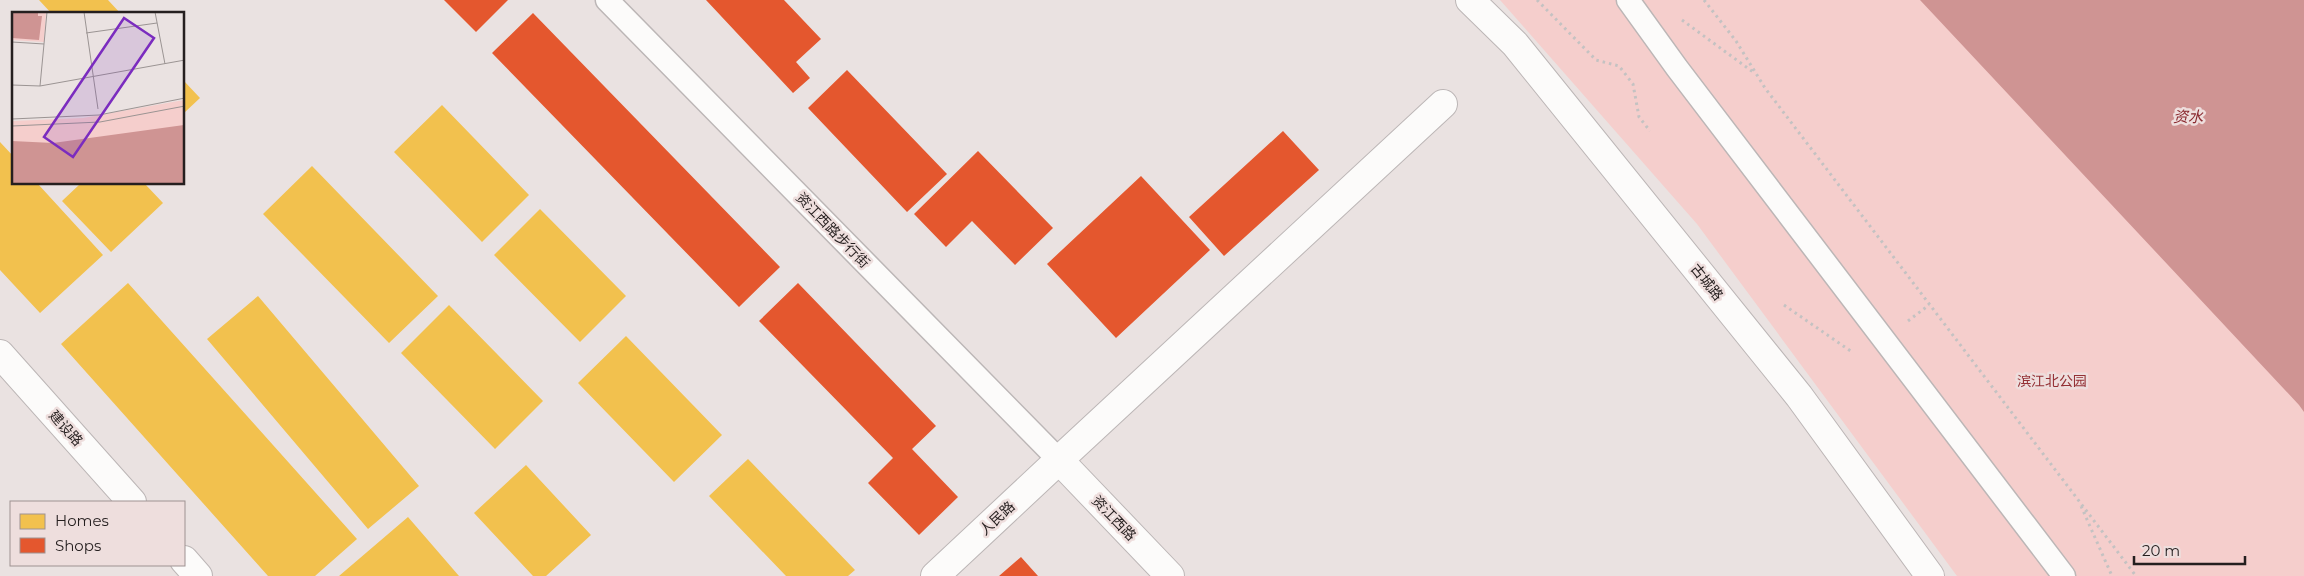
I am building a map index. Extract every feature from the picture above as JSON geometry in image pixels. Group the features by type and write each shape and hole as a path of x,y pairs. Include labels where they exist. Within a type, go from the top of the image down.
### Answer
{"street":[{"name":"资江西路步行街","path":"607,0 1059,460"},
{"name":"古城路","path":"1470,0 1515,44 1799,396 1930,576"},
{"path":"1628,0 1677,68 2064,576"},
{"name":"人民路","path":"935,576 1443,104"},
{"name":"建设路","path":"0,354 131,501"},
{"name":"资江西路","path":"1059,460 1170,576"},
{"path":"185,561 198,576"}],"path":[{"path":"1537,0 1596,60 1619,66 1634,84 1639,117 1650,131"},
{"path":"1704,0 1736,41 1756,74 2136,576"},
{"path":"1678,17 1756,74"},
{"path":"1907,322 1930,305"},
{"path":"2078,500 2112,576"}],"green space":[{"name":"滨江北公园","path":"1500,0 1968,0 2304,395 2304,576 1957,576 1697,224"}],"water":[{"name":"资水","path":"1920,0 2304,0 2304,412 2299,405"}],"building: Homes":[{"path":"39,0 108,0 119,12 50,12"},
{"path":"185,82 200,98 185,112"},
{"path":"442,105 529,195 482,242 394,152"},
{"path":"0,142 12,155 12,185 39,185 103,255 40,313 0,270"},
{"path":"312,166 438,296 389,343 263,214"},
{"path":"79,185 146,185 163,203 111,252 62,201"},
{"path":"540,209 626,296 580,342 494,255"},
{"path":"128,283 357,539 315,576 268,576 61,344"},
{"path":"258,296 419,486 368,529 207,339"},
{"path":"449,305 543,401 495,449 401,353"},
{"path":"626,336 722,435 674,482 578,383"},
{"path":"748,459 855,570 848,576 786,576 709,496"},
{"path":"526,465 591,535 546,576 533,576 474,513"},
{"path":"408,517 459,576 339,576"}],"building: Shops":[{"path":"444,0 508,0 476,32"},
{"path":"706,0 784,0 821,39 796,62 810,78 793,93"},
{"path":"533,13 780,267 739,307 492,53"},
{"path":"847,70 947,174 907,212 808,108"},
{"path":"1283,131 1319,170 1224,256 1189,217"},
{"path":"978,151 1053,228 1015,265 972,221 946,247 914,214"},
{"path":"1141,176 1210,250 1116,338 1047,264"},
{"path":"798,283 936,426 912,449 958,497 919,535 868,483 893,458 759,321"},
{"path":"1021,557 1038,576 999,576"}]}
